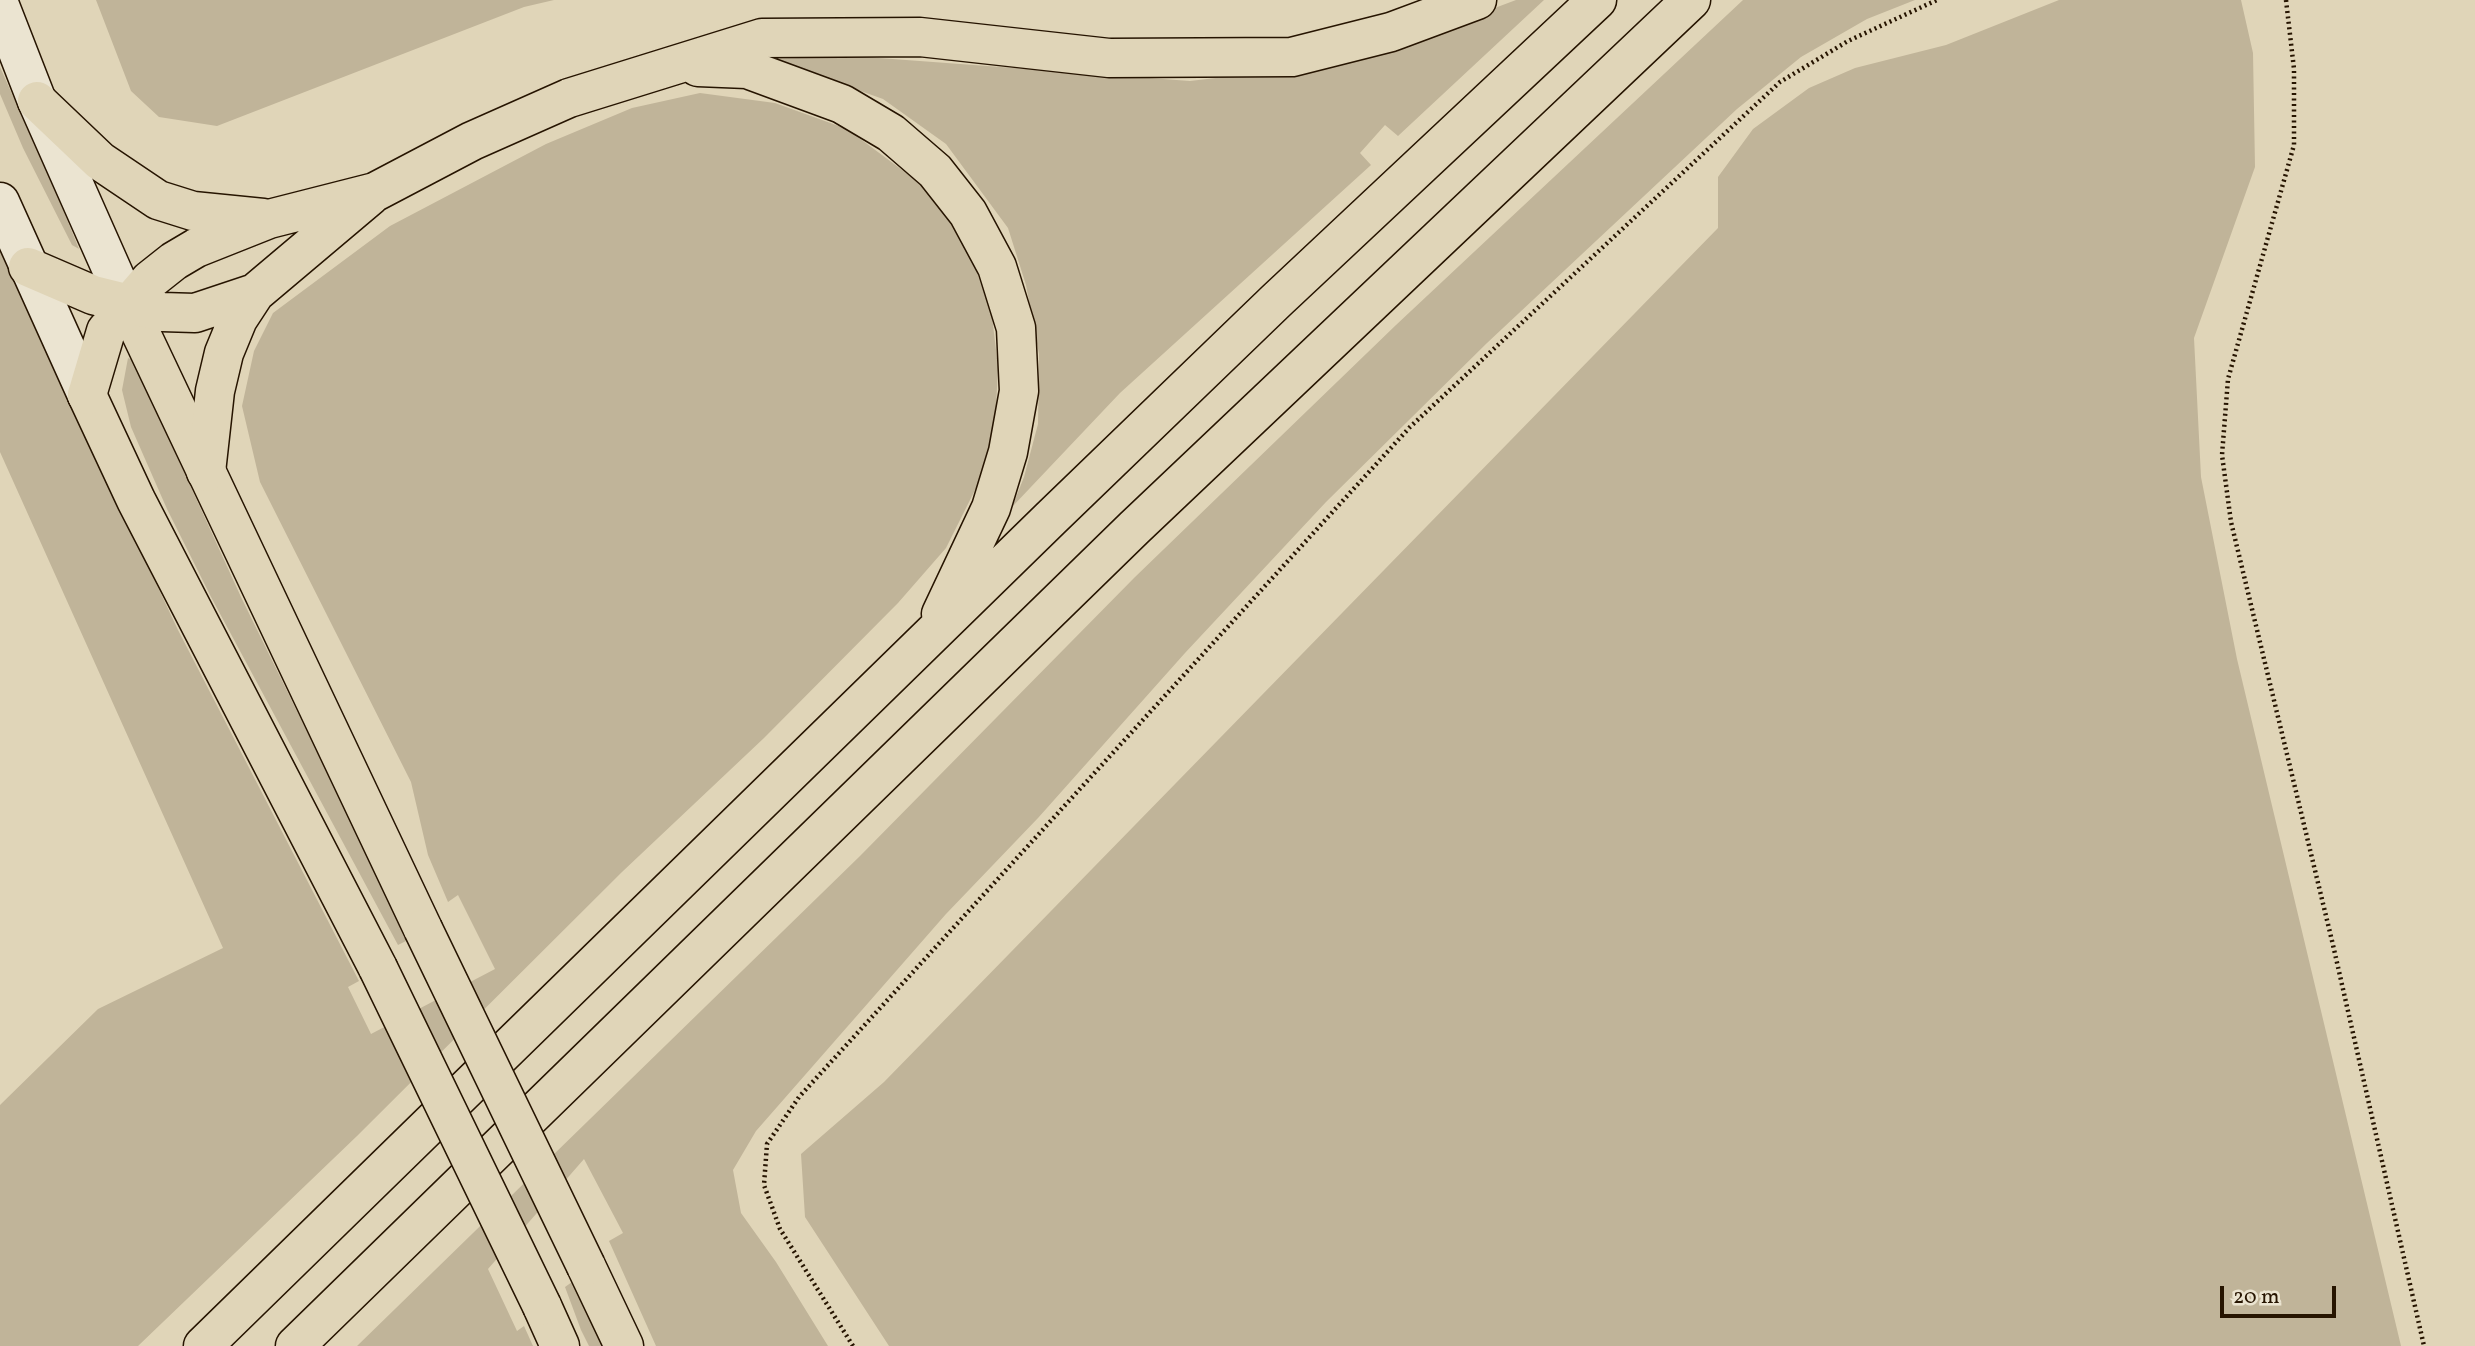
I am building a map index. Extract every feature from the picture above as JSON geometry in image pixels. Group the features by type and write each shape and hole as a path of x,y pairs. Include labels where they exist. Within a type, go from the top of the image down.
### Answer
{"main road":[{"path":"206,472 215,391 224,353 238,319 255,293 374,192 472,141 569,98 762,38 920,37 1109,58 1292,57 1391,32 1477,0"},
{"path":"203,1346 1276,301 1597,0"},
{"path":"295,1346 1133,528 1690,0"},
{"path":"0,5 37,101 127,304 624,1346"},
{"path":"668,66 747,69 842,104 891,133 935,171 968,213 997,267 1016,328 1019,391 1008,452 991,508 931,636"},
{"path":"37,101 100,161 158,200 193,211 269,219"},
{"path":"87,395 106,331 127,304 174,261 269,219 374,192"},
{"path":"0,202 136,500 377,968 560,1346"},
{"path":"28,267 93,295 162,312 195,313 255,293"}],"path":[{"path":"853,1346 780,1229 764,1185 768,1144 799,1097 1410,427 1780,82 1848,41 1937,0"},
{"path":"2286,0 2294,69 2294,145 2228,379 2222,456 2231,522 2333,945 2424,1346"}],"shaded area":[{"path":"96,0 554,0 524,7 217,126 159,117 131,91"},
{"path":"1516,0 1544,0 1398,136 1385,125 1360,153 1371,165 1120,393 1012,507 1024,477 1038,424 1039,354 1026,285 1008,228 946,144 883,99 771,59 852,56 1190,81 1309,67 1383,50"},
{"path":"1743,0 1915,0 1867,19 1801,57 1737,109 1487,343 1326,502 1185,653 1038,818 946,914 756,1131 733,1170 741,1213 776,1262 828,1346 656,1346 609,1241 623,1233 584,1159 488,1269 517,1331 524,1326 533,1346 357,1346 860,856 1135,577 1396,325"},
{"path":"2059,0 2241,0 2253,53 2255,167 2194,338 2201,477 2237,659 2401,1346 889,1346 805,1217 801,1154 884,1082 1718,228 1718,177 1753,129 1809,88 1855,68 1946,45"},
{"path":"0,67 79,249 72,245 23,148 0,94"},
{"path":"700,93 775,103 847,129 925,187 967,244 992,316 998,367 995,429 978,484 946,548 898,603 764,738 622,872 357,1136 138,1346 0,1346 0,1105 98,1009 223,948 0,452 0,251 178,630 359,981 348,987 371,1034 495,969 458,895 448,902 428,855 411,782 260,482 242,406 254,351 273,313 390,226 546,144 632,108"},
{"path":"128,358 133,360 241,597 370,860 406,941 398,945 211,597 167,509 131,427 122,390"},
{"path":"572,1282 603,1346 589,1346 581,1330 565,1287"}]}
